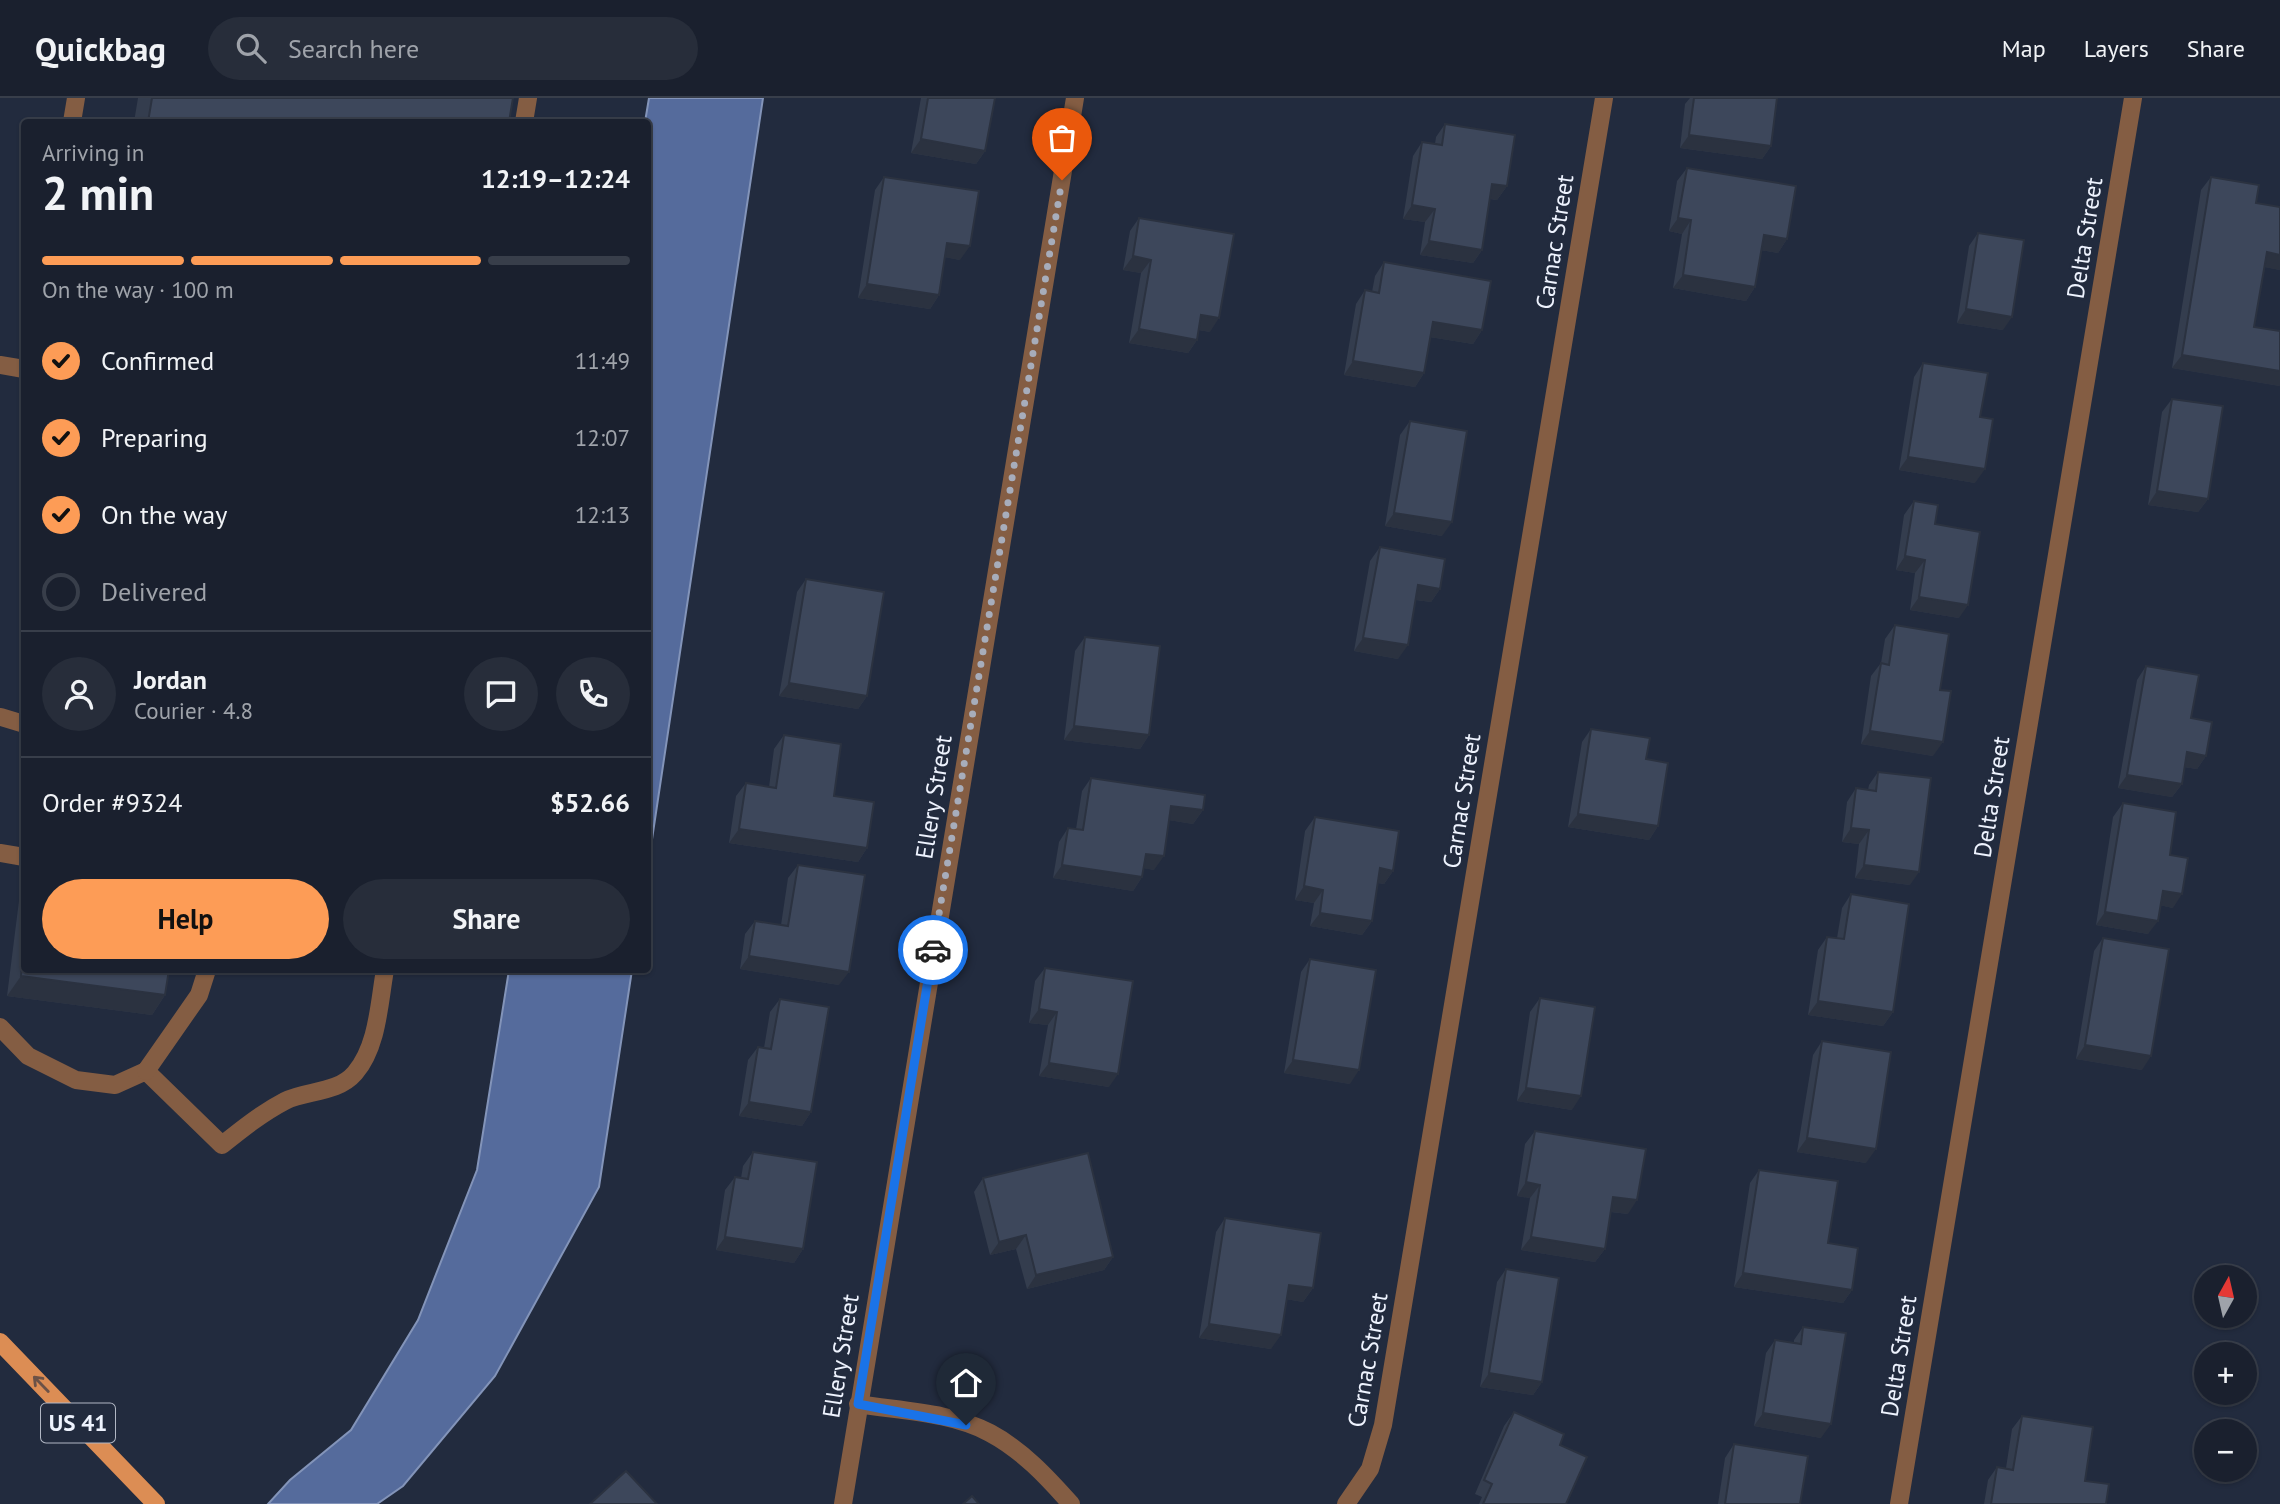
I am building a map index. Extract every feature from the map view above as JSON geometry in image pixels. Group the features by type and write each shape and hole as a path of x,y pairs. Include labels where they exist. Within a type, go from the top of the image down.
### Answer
{"main road":[{"name":"US 41","path":"0,1342 156,1504"}],"street":[{"path":"72,119 76,98"},
{"path":"524,119 528,98"},
{"name":"Ellery Street","path":"843,1504 1075,98"},
{"name":"Carnac Street","path":"1346,1504 1370,1469 1383,1425 1604,98"},
{"name":"Delta Street","path":"1899,1504 2133,98"},
{"path":"0,365 21,368"},
{"path":"0,718 21,723"},
{"path":"0,853 21,856"},
{"path":"0,1027 28,1056 76,1080 115,1085 146,1071 199,995 206,973"},
{"path":"146,1071 222,1145 256,1118 287,1100 331,1088 354,1074 374,1037 385,973"},
{"path":"858,1404 944,1418 989,1432 1038,1467 1070,1504"}],"water":[{"path":"649,98 763,98 651,846 651,119 646,119"},
{"path":"509,973 632,973 599,1187 495,1376 403,1486 377,1504 268,1504 290,1480 351,1430 418,1320 477,1170"}],"building":[{"path":"152,98 513,98 510,119 148,119"},
{"path":"928,98 995,98 985,151 921,139"},
{"path":"1694,98 1777,98 1771,146 1689,135"},
{"path":"1445,124 1515,135 1507,186 1492,184 1482,250 1429,241 1435,209 1412,205 1422,142 1442,145"},
{"path":"1687,168 1796,186 1787,239 1764,235 1755,287 1683,275 1691,220 1678,218"},
{"path":"884,177 979,191 970,246 947,243 939,295 867,284"},
{"path":"2211,177 2259,185 2256,203 2280,207 2280,255 2267,252 2254,327 2280,331 2280,371 2182,355"},
{"path":"1139,218 1234,234 1219,318 1201,315 1197,340 1139,329 1151,260 1133,256"},
{"path":"1978,233 2024,240 2012,317 1966,309"},
{"path":"1384,262 1491,281 1482,330 1433,322 1424,373 1353,361 1365,290 1379,293"},
{"path":"1923,363 1988,373 1980,417 1993,419 1985,469 1908,457"},
{"path":"2172,399 2223,406 2208,499 2157,491"},
{"path":"1410,421 1467,431 1452,522 1394,513"},
{"path":"1914,501 1938,505 1935,524 1980,532 1968,605 1919,597 1925,560 1905,556"},
{"path":"1380,547 1445,559 1440,589 1418,585 1408,645 1363,638"},
{"path":"806,579 884,592 867,696 789,683"},
{"path":"1895,625 1949,634 1940,690 1951,691 1943,742 1870,731 1881,663 1889,665"},
{"path":"1085,637 1160,646 1149,735 1074,726"},
{"path":"2146,666 2199,675 2191,718 2212,722 2206,756 2187,752 2182,784 2127,775"},
{"path":"1591,729 1650,738 1646,759 1668,763 1658,826 1578,814"},
{"path":"784,735 841,744 834,796 874,802 867,848 739,829 746,783 776,788"},
{"path":"1878,772 1931,778 1919,872 1864,865 1869,830 1851,828 1856,788 1876,791"},
{"path":"1091,778 1205,795 1203,810 1171,806 1164,856 1146,854 1142,877 1062,865 1068,828 1083,830"},
{"path":"2123,803 2176,812 2170,855 2188,858 2182,894 2163,891 2158,921 2105,912"},
{"path":"1315,817 1399,831 1393,871 1380,868 1372,921 1320,913 1323,890 1304,886"},
{"path":"798,865 865,875 849,972 749,956 755,921 788,926"},
{"path":"1851,894 1909,904 1893,1012 1818,1001 1827,937 1844,939"},
{"path":"2103,938 2169,949 2151,1056 2085,1045"},
{"path":"1310,959 1376,970 1359,1070 1293,1060"},
{"path":"1045,968 1133,981 1118,1074 1049,1063 1057,1012 1039,1009"},
{"path":"21,973 169,973 165,995 21,976"},
{"path":"1540,998 1595,1007 1581,1096 1526,1088"},
{"path":"780,999 829,1007 811,1112 749,1102 758,1047 771,1049"},
{"path":"1822,1041 1891,1052 1876,1149 1807,1138"},
{"path":"1535,1131 1646,1149 1637,1200 1613,1197 1605,1249 1531,1237 1540,1185 1526,1182"},
{"path":"753,1152 817,1162 803,1249 725,1237 735,1177 748,1179"},
{"path":"1088,1153 1113,1257 1036,1275 1026,1235 999,1242 983,1178"},
{"path":"1759,1170 1838,1181 1828,1243 1858,1248 1852,1290 1743,1273"},
{"path":"1225,1218 1321,1233 1313,1288 1289,1285 1281,1335 1209,1324"},
{"path":"1506,1269 1559,1278 1542,1382 1489,1373"},
{"path":"1803,1327 1846,1333 1831,1424 1763,1413 1775,1340 1801,1344"},
{"path":"1514,1412 1564,1434 1560,1445 1587,1457 1566,1504 1483,1504 1492,1484 1484,1480"},
{"path":"2022,1416 2093,1427 2085,1481 2109,1484 2106,1504 1991,1504 1997,1467 2013,1470"},
{"path":"1734,1444 1808,1456 1800,1504 1725,1504"},
{"path":"626,1471 657,1504 590,1504"},
{"path":"972,1496 979,1504 963,1504"}],"way so far":[{"path":"933,950 1062,180"}],"route":[{"path":"933,950 858,1404 944,1418 966,1425"}]}
